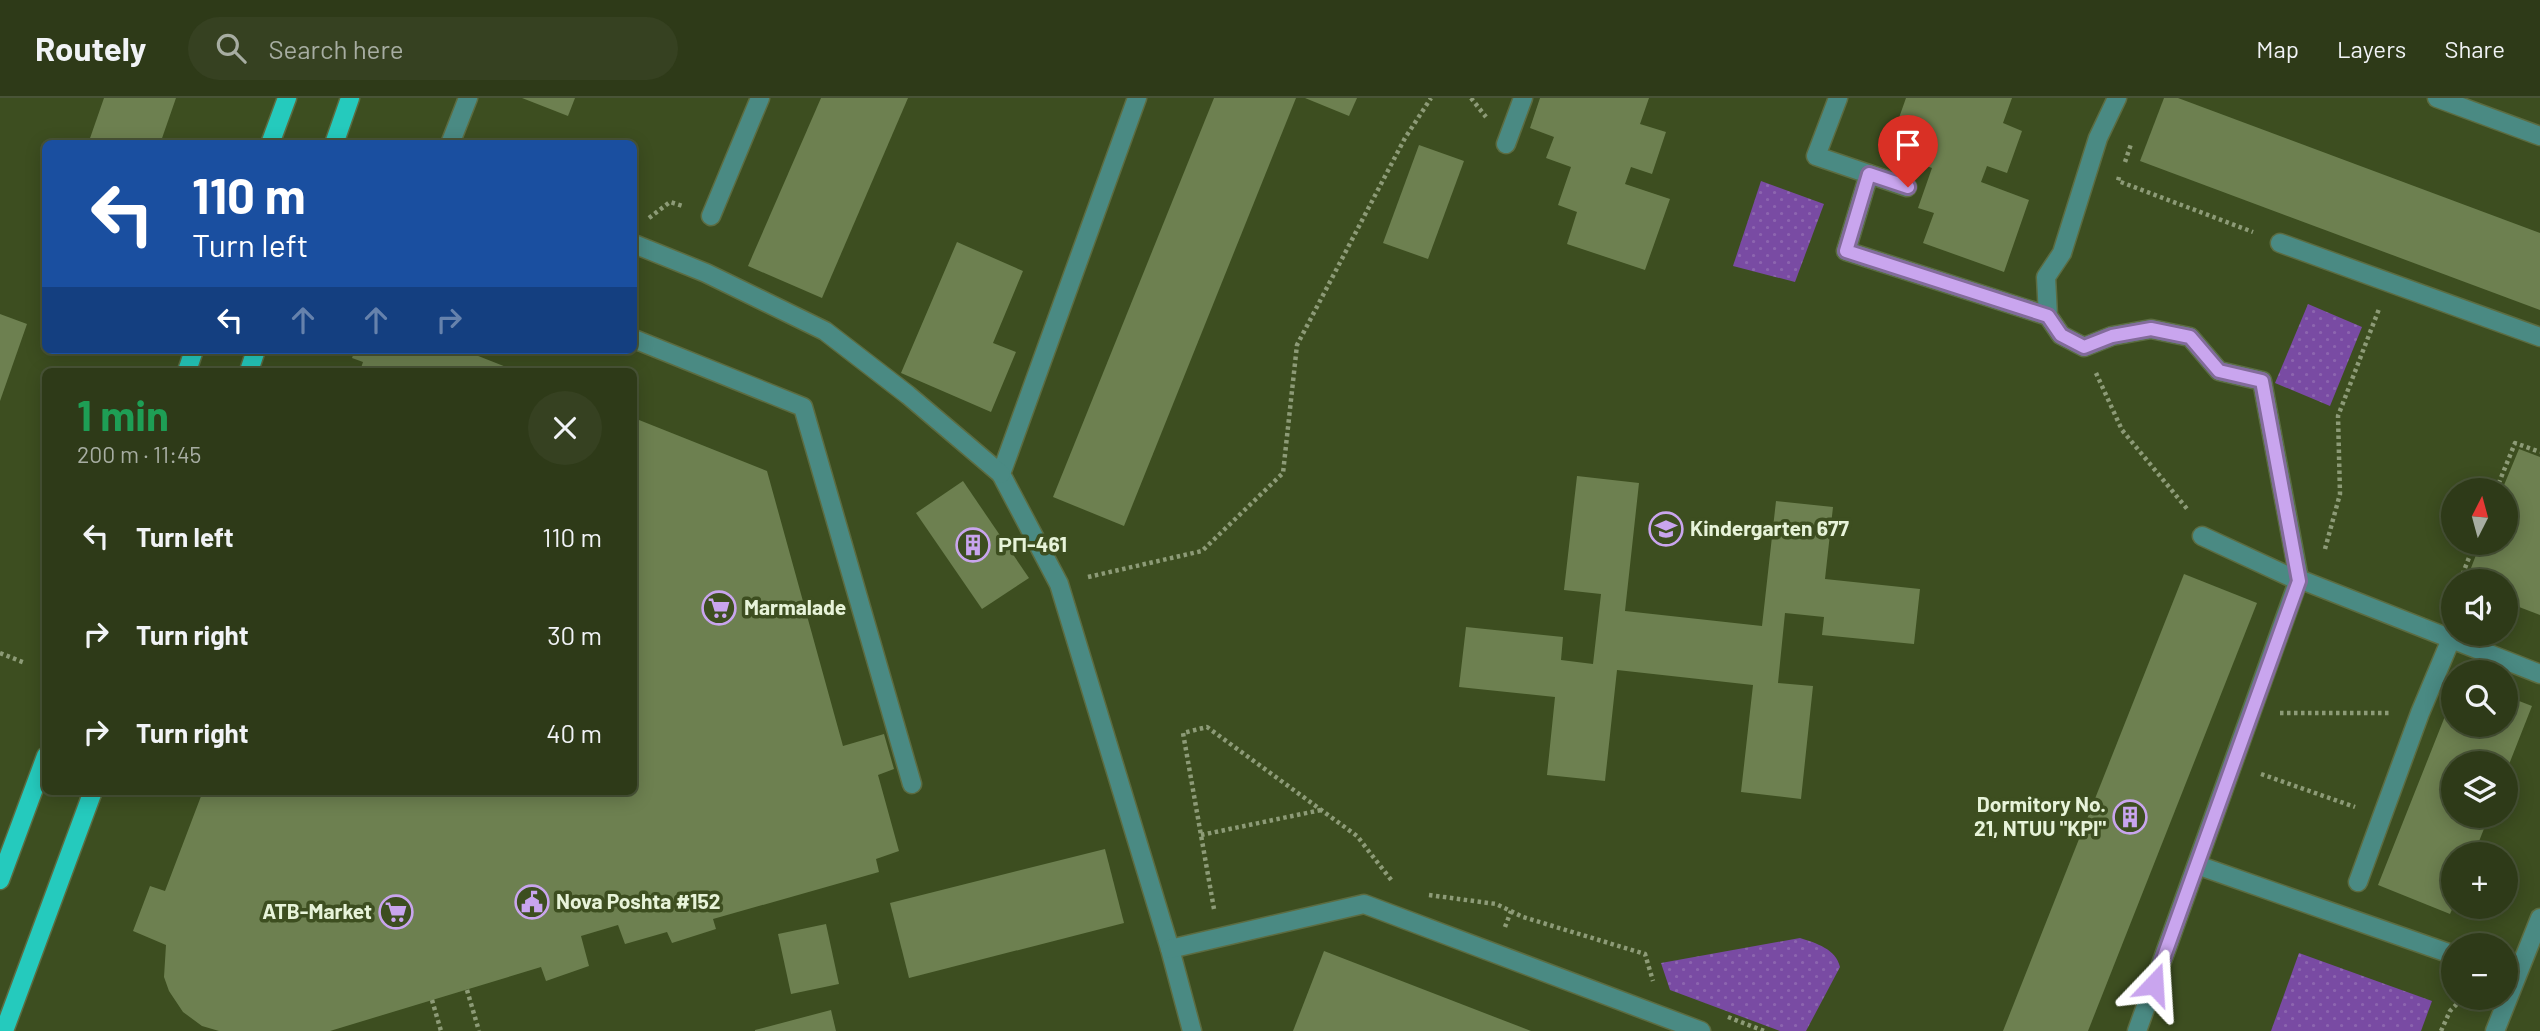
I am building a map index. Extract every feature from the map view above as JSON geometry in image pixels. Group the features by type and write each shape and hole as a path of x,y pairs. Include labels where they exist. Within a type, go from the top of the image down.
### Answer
{"main road":[{"path":"271,140 287,98"},
{"path":"335,140 351,98"},
{"path":"0,880 42,767"},
{"path":"4,1031 92,795"}],"street":[{"path":"452,140 468,98"},
{"path":"711,216 760,98"},
{"path":"1001,474 1137,98"},
{"path":"1506,144 1523,98"},
{"path":"1838,98 1816,156 1908,187"},
{"path":"2117,98 2098,138 2062,253 2046,277 2048,316 2061,335 2084,347 2112,336 2151,329 2190,337 2219,371 2262,381 2299,580 2137,1031"},
{"path":"2437,98 2540,136"},
{"path":"1869,174 1846,251 2048,316"},
{"path":"2280,243 2540,337"},
{"path":"637,245 706,273 825,331 908,395 1001,474 1059,584 1170,949 1192,1031"},
{"path":"637,340 803,407 912,785"},
{"path":"2210,540 2299,580 2441,635"},
{"path":"2358,882 2420,713 2448,646"},
{"path":"2469,646 2540,674"},
{"path":"2197,865 2441,951"},
{"path":"1170,949 1364,904 1702,1031"},
{"path":"2518,962 2540,918"},
{"path":"2495,1031 2501,1010"}],"path":[{"path":"1059,584 1202,551 1283,473 1297,345 1405,138 1431,98"},
{"path":"2135,133 2118,181 2280,243"},
{"path":"2299,580 2325,549 2340,494 2338,416 2374,324"},
{"path":"2084,347 2122,430 2210,540"},
{"path":"2501,478 2515,443 2540,452"},
{"path":"0,653 25,663"},
{"path":"2251,713 2420,713"},
{"path":"1219,937 1183,733 1208,727 1357,836 1394,884"},
{"path":"2234,764 2382,817"},
{"path":"1201,835 1321,810"},
{"path":"1425,894 1496,904 1645,954 1656,989"},
{"path":"1504,931 1511,911"},
{"path":"467,990 479,1031"},
{"path":"432,1000 441,1031"},
{"path":"2441,1031 2451,1010"}],"shaded area":[{"path":"1761,181 1824,204 1795,282 1733,266"},
{"path":"2308,304 2362,327 2330,406 2275,383"},
{"path":"1800,938 1830,951 1840,967 1806,1031 1780,1031 1670,990 1661,963"},
{"path":"2299,953 2432,1001 2421,1031 2271,1031"}],"building":[{"path":"104,98 176,98 161,140 89,140"},
{"path":"522,98 575,98 568,116"},
{"path":"821,98 908,98 822,298 748,266"},
{"path":"1214,98 1296,98 1124,526 1053,497"},
{"path":"1305,98 1357,98 1349,116"},
{"path":"1540,98 1649,98 1640,124 1666,132 1652,174 1631,167 1625,184 1670,199 1645,270 1567,244 1577,212 1558,205 1571,167 1546,158 1554,137 1530,128"},
{"path":"1906,98 2012,98 2003,123 2022,131 2007,173 1987,166 1981,182 2029,200 2004,272 1923,243 1934,213 1918,208 1932,168 1911,160 1919,138 1895,129"},
{"path":"2164,98 2178,98 2540,233 2540,310 2140,161"},
{"path":"1419,145 1464,161 1428,259 1383,243"},
{"path":"957,242 1023,271 993,343 1016,352 991,412 901,373"},
{"path":"0,314 27,324 0,401"},
{"path":"354,354 473,354 508,368 361,368 363,362 352,358"},
{"name":"Marmalade","path":"637,419 767,471 843,746 884,734 894,769 878,775 899,851 876,859 879,872 713,919 716,929 672,943 667,932 625,944 618,925 581,936 589,966 546,981 541,967 330,1031 219,1031 202,1026 183,1012 169,991 164,977 166,945 133,931 150,886 165,891 201,795 637,795"},
{"path":"2519,449 2540,457 2540,615 2518,607 2518,569 2471,569 2476,555 2518,555 2518,478 2507,478"},
{"path":"1577,476 1639,483 1625,611 1762,626 1776,501 1833,507 1825,579 1920,589 1914,644 1822,635 1824,617 1785,613 1778,683 1813,686 1801,799 1741,792 1753,685 1617,670 1605,781 1547,775 1555,697 1459,687 1466,627 1563,637 1561,660 1593,664 1601,594 1564,590"},
{"name":"РП-461","path":"963,481 1029,578 982,609 916,513"},
{"name":"Dormitory No. 21, NTUU \"KPI\"","path":"2184,574 2257,603 2088,1031 2003,1031"},
{"path":"2518,701 2532,706 2514,751 2441,751 2441,828 2484,828 2479,842 2441,842 2441,910 2378,885 2441,726 2441,737 2518,737"},
{"path":"1105,849 1124,923 909,978 890,903"},
{"path":"826,924 839,984 791,994 778,934"},
{"path":"1324,951 1531,1031 1293,1031"},
{"path":"831,1010 836,1031 755,1031 755,1030"}],"place":[{"name":"Kindergarten 677","path":"1666,529"},
{"name":"РП-461","path":"973,545"},
{"name":"Marmalade","path":"719,608"},
{"name":"Dormitory No. 21, NTUU \"KPI\"","path":"2130,817"},
{"name":"Nova Poshta #152","path":"532,902"},
{"name":"ATB-Market","path":"396,912"}],"route":[{"path":"1908,187 1869,174 1846,251 2048,316 2061,335 2084,347 2112,336 2151,329 2190,337 2219,371 2262,381 2299,581 2154,984"}]}
